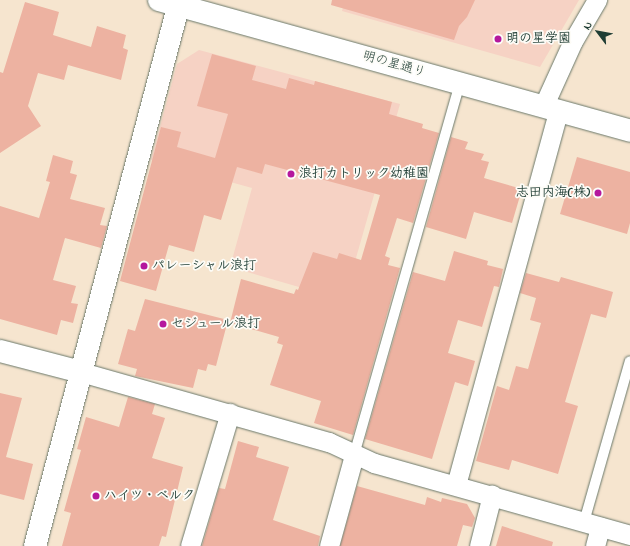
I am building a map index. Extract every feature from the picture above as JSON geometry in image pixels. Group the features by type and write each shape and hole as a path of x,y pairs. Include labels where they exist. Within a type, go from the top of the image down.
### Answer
{"street":[{"path":"456,485 550,109 573,40 597,0"},
{"path":"35,546 81,372 172,2"},
{"name":"明の星通り","path":"172,2 630,131"},
{"path":"0,351 230,413 329,442 354,455 374,463 630,535"},
{"path":"190,546 230,413"},
{"path":"329,546 354,455"},
{"path":"478,546 492,496"},
{"path":"592,525 595,546"}],"lane":[{"path":"354,455 460,83"},
{"path":"592,525 630,361"}],"shaded area":[{"name":"明の星学園","path":"345,0 579,0 540,67 342,11"},
{"name":"浪打カトリック幼稚園","path":"199,50 400,104 344,300 230,267 252,188 151,160 177,64"}],"building":[{"path":"332,0 475,0 467,17 459,26 454,40 331,5"},
{"path":"25,2 59,12 53,35 91,47 97,26 126,35 123,48 128,50 121,80 68,65 64,80 38,73 28,106 41,126 0,153 0,72 3,73"},
{"path":"212,54 256,66 252,80 286,89 289,78 314,85 315,81 392,102 389,114 423,124 422,128 439,133 413,223 397,218 385,256 390,258 388,265 400,268 353,435 314,423 321,401 270,385 283,345 277,343 279,337 230,323 241,279 294,294 296,289 298,290 313,252 337,259 339,253 361,260 380,195 265,164 262,174 237,167 221,220 204,215 194,252 169,245 156,291 120,281 161,127 181,132 177,147 215,158 228,114 197,106"},
{"path":"451,137 468,142 465,149 484,154 481,160 489,162 484,178 522,189 512,223 474,212 466,239 426,227"},
{"path":"53,155 73,161 70,173 77,175 70,199 105,208 100,225 107,226 101,248 65,238 53,280 76,286 71,303 78,304 73,323 61,320 57,335 0,319 0,206 39,218 50,182 46,181"},
{"name":"志田内海(株)","path":"577,157 630,172 630,223 627,234 560,214"},
{"path":"454,251 488,261 487,265 503,269 499,287 494,286 482,327 458,320 448,353 475,361 468,386 455,382 432,459 365,439 413,272 445,281"},
{"path":"526,273 559,282 561,277 613,292 606,318 591,314 565,402 578,406 558,474 512,460 509,470 476,461 497,386 509,390 516,366 528,369 541,323 530,320 536,298 520,293"},
{"path":"145,299 228,320 216,366 208,364 206,371 198,369 193,388 135,376 137,369 118,364 128,329 135,331"},
{"path":"0,393 22,398 6,457 33,464 24,500 0,494"},
{"path":"128,397 155,404 152,414 165,418 152,458 183,467 166,537 162,536 159,546 62,546 71,513 64,511 81,450 77,449 86,417 119,427"},
{"path":"238,441 259,447 256,457 289,467 273,520 320,536 318,546 202,546 219,488 225,489"},
{"path":"357,486 425,505 427,497 441,502 442,498 467,504 475,518 472,527 463,525 457,546 340,546"},
{"path":"502,526 553,542 552,546 496,546"}],"place":[{"name":"明の星学園","path":"498,39"},
{"name":"浪打カトリック幼稚園","path":"291,174"},
{"name":"志田内海(株)","path":"598,193"},
{"name":"パレーシャル浪打","path":"144,266"},
{"name":"セジュール浪打","path":"163,324"},
{"name":"ハイツ・ベルク","path":"96,496"}]}
